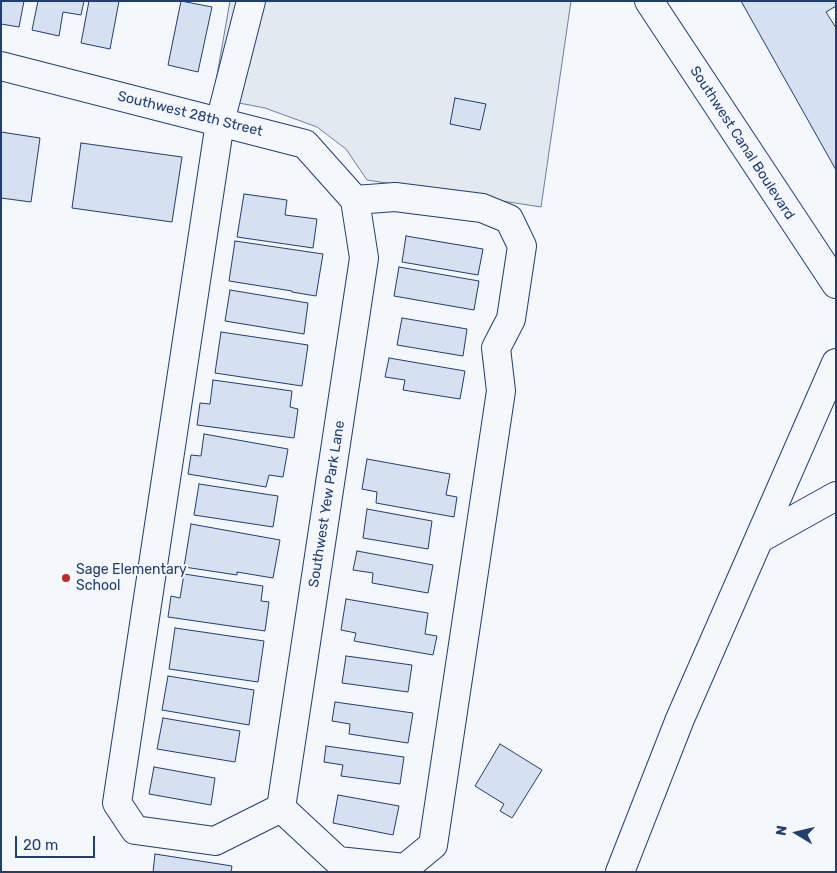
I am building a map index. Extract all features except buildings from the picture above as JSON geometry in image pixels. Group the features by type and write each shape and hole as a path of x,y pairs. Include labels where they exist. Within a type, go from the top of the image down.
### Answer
{"street":[{"path":"251,1 220,122 117,802 135,830 215,841 281,808 338,861 405,868 433,845 501,391 496,348 511,319 522,246 509,219 482,208 395,197 355,200"},
{"name":"Southwest Canal Boulevard","path":"649,1 836,284"},
{"name":"Southwest 28th Street","path":"1,66 305,144 355,200"},
{"name":"Southwest Yew Park Lane","path":"281,808 364,258 355,200"},
{"path":"620,872 680,719 836,363"},
{"path":"759,539 836,496"}],"shaded area":[{"path":"230,1 571,1 541,207 367,180 346,149 317,127 265,108 213,98"}],"place":[{"name":"Sage Elementary School","path":"66,578"}]}
